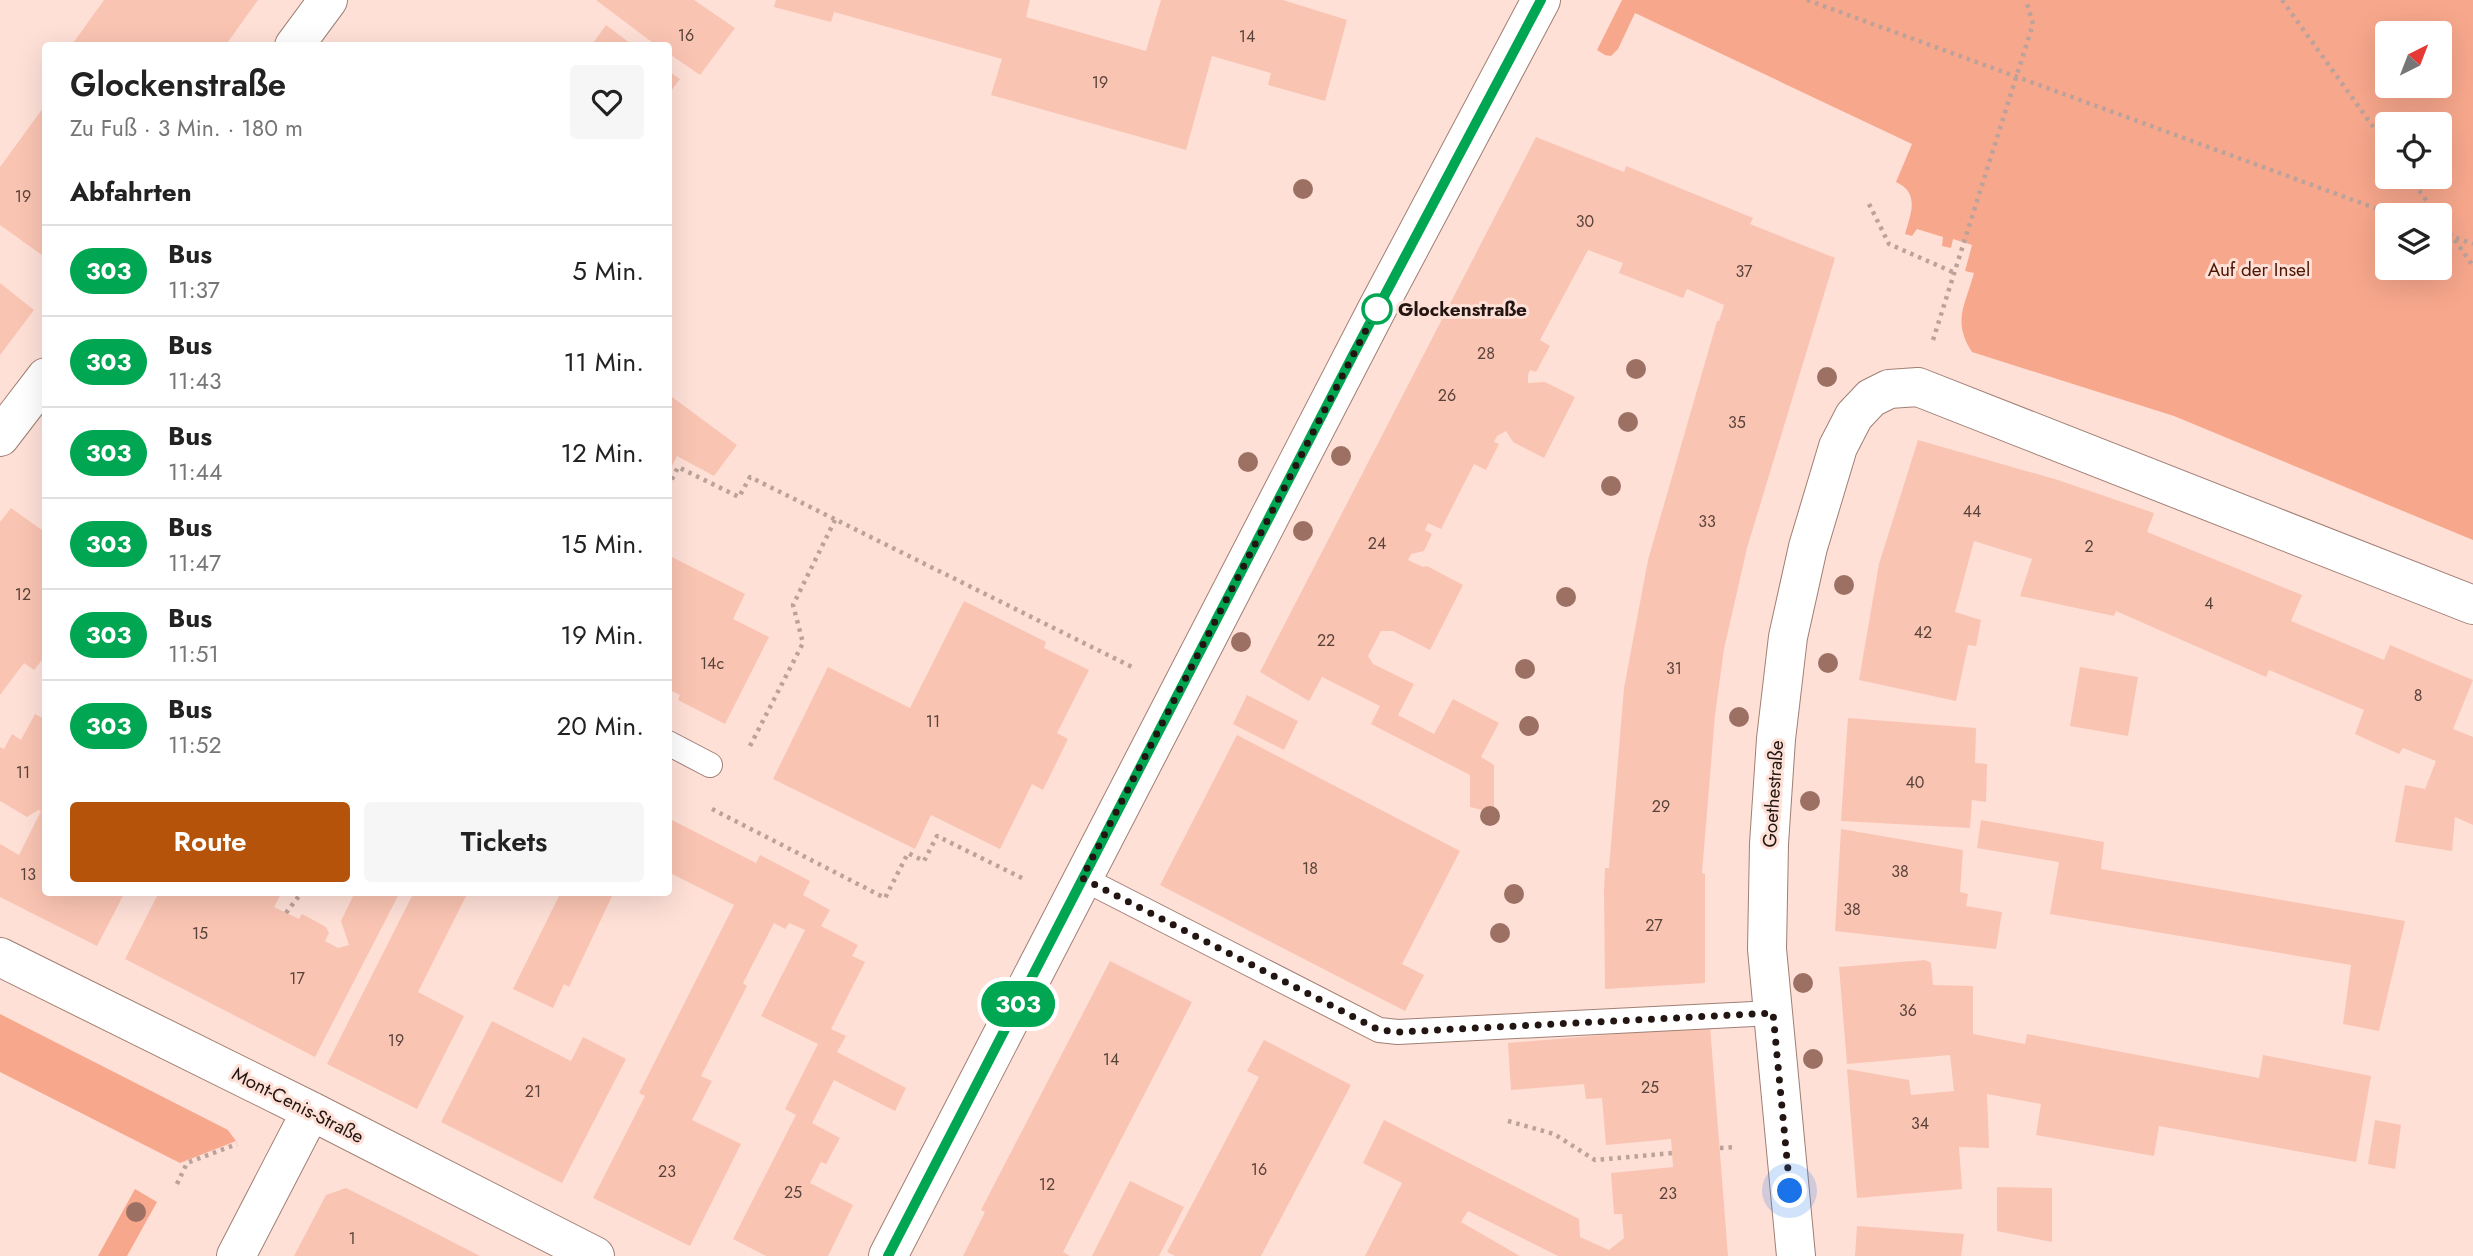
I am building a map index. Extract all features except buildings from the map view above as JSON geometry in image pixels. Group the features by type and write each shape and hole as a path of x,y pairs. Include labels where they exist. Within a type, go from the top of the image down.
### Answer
{"street":[{"path":"297,42 328,0"},
{"path":"888,1256 1541,0"},
{"name":"Goethestraße","path":"1796,1256 1767,950 1774,765 1788,637 1805,560 1838,447 1854,416 1871,398 1889,388 1918,387 2473,605"},
{"path":"0,437 39,398"},
{"name":"Mont-Cenis-Straße","path":"0,957 595,1256"},
{"path":"236,1256 311,1111"}],"lane":[{"path":"672,745 706,763"},
{"path":"1076,890 1379,1030 1398,1032 1773,1013"}],"path":[{"path":"1807,0 2375,208"},
{"path":"1930,349 2033,24 2026,0"},
{"path":"2282,0 2375,129"},
{"path":"1869,204 1889,244 1955,272"},
{"path":"2452,236 2473,244"},
{"path":"2452,237 2473,266"},
{"path":"672,479 678,467 739,497 750,477 1180,690"},
{"path":"835,520 793,605 803,643 748,749 715,732 706,763 684,794 885,898 908,853 924,861 937,836 1076,890"},
{"path":"286,913 299,896"},
{"path":"1508,1121 1554,1134 1595,1160 1672,1153"},
{"path":"177,1184 187,1163 243,1142"}],"green space":[{"name":"Auf der Insel","path":"1622,0 2473,0 2473,540 2174,416 1972,352 1961,322 1974,273 1965,271 1972,245 1953,239 1951,248 1942,246 1943,237 1917,229 1912,236 1905,234 1911,211 1911,198 1904,187 1896,182 1912,144 1635,13 1618,49 1611,56 1597,50"},
{"path":"0,1014 228,1130 236,1141 180,1163 0,1072"},
{"path":"135,1189 157,1202 127,1256 98,1256"}],"bus line":[{"name":"303","path":"888,1256 1353,355 1541,0"}],"place":[{"name":"Glockenstraße","path":"1377,309"}],"route":[{"path":"1377,309 1082,878 1379,1030 1398,1032 1773,1013 1790,1191"}]}
